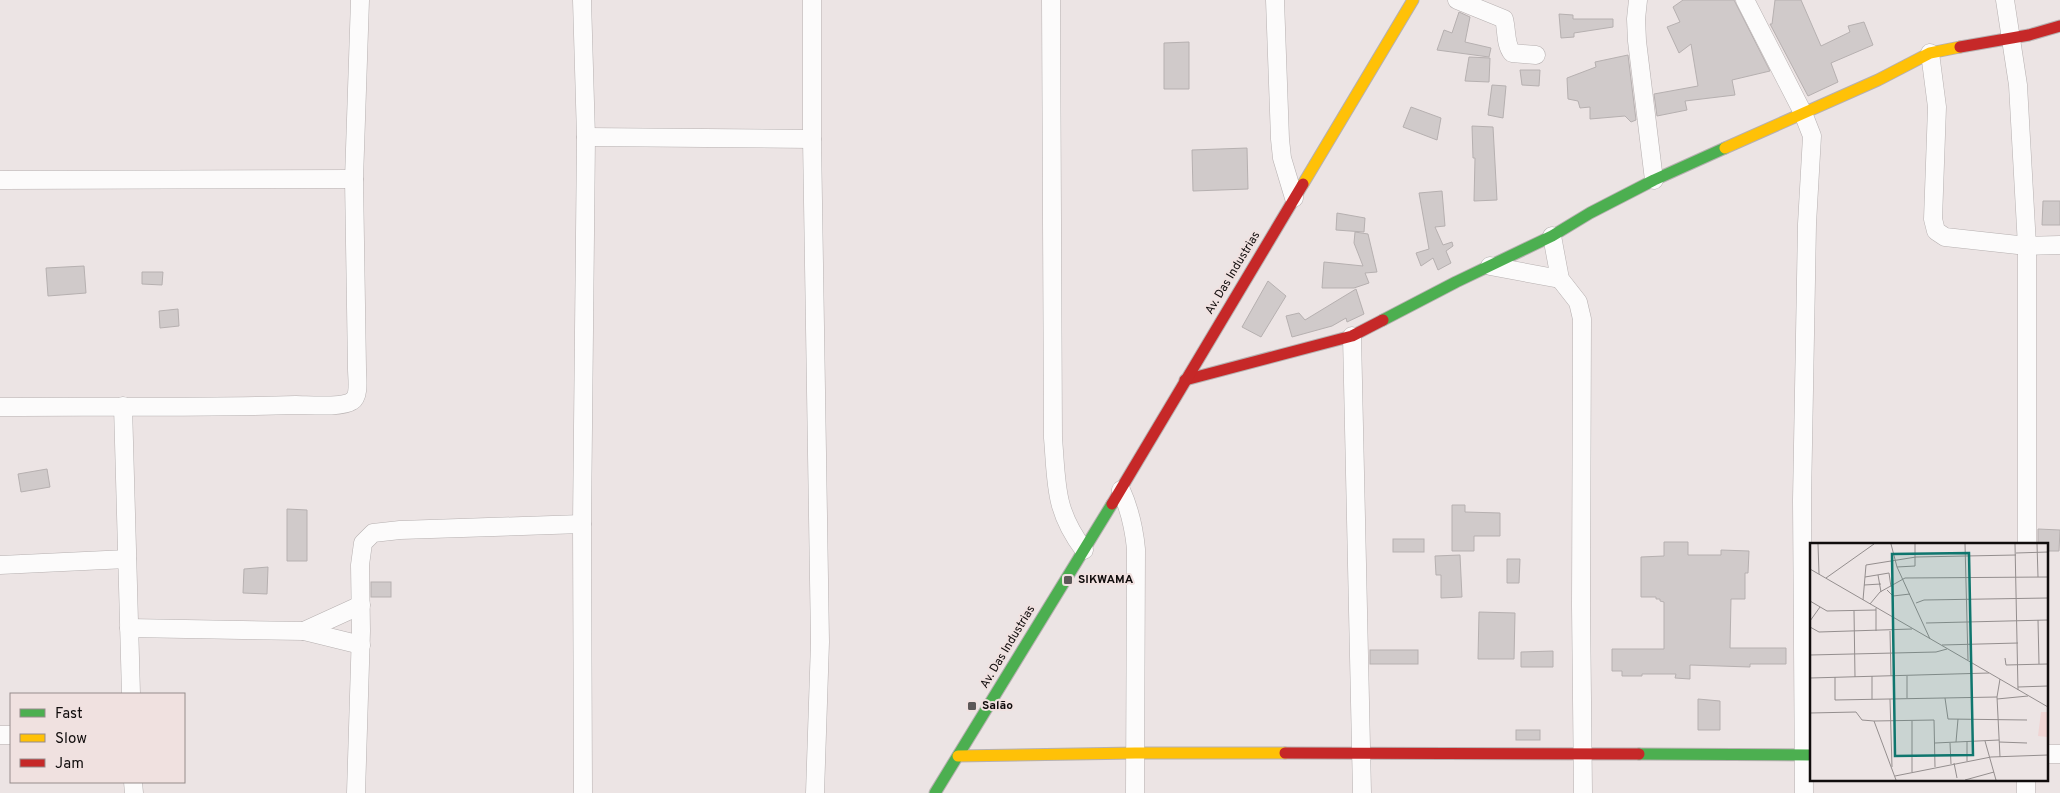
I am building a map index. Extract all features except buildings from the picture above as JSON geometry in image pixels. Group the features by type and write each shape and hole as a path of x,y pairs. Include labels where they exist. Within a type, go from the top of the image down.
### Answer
{"street":[{"path":"0,407 338,404 351,402 354,399 357,394 357,369 354,179 360,0"},
{"path":"582,0 586,137 582,524 583,793"},
{"path":"812,0 812,139 820,642 815,793"},
{"path":"1051,0 1053,438 1060,506 1081,555"},
{"path":"1275,0 1281,148 1282,158 1294,198"},
{"name":"Av. Das Industrias","path":"935,793 1121,490 1413,0"},
{"path":"1458,0 1504,19 1507,28 1508,46 1512,53 1536,55"},
{"path":"1638,0 1636,19 1637,41 1654,180"},
{"path":"1745,0 1804,113 1812,136 1807,224 1803,480 1808,755 1804,793"},
{"path":"2005,0 2018,85 2027,246 2026,543"},
{"path":"1185,380 1352,336 1552,236 1590,213 1654,180 1878,80 1930,53 2010,38 2060,26"},
{"path":"1930,53 1937,107 1933,219 1936,232 1945,238 2027,246 2060,245"},
{"path":"586,137 812,139"},
{"path":"0,180 354,179"},
{"path":"1552,236 1560,279 1578,302 1582,318 1582,793"},
{"path":"1490,266 1560,279"},
{"path":"1352,336 1363,755 1362,793"},
{"path":"123,406 131,693"},
{"path":"1121,490 1128,505 1134,527 1136,549 1135,793"},
{"path":"356,793 361,645 360,565 363,543 373,533 400,530 582,524"},
{"path":"0,565 127,559"},
{"path":"304,631 361,605"},
{"path":"129,628 304,631 361,645"},
{"path":"958,756 1136,753 1808,755"},
{"path":"2026,780 2026,793"}],"traffic: fast":[{"path":"1383,320 1456,282 1552,236 1590,213 1654,180 1725,148"},
{"path":"935,793 1112,504"},
{"path":"1639,754 1810,755"}],"traffic: slow":[{"path":"1303,184 1413,0"},
{"path":"1725,148 1878,80 1930,53 1960,47"},
{"path":"958,756 1285,753"}],"traffic: jam":[{"path":"1960,47 2029,35 2060,26"},
{"path":"1112,504 1303,184"},
{"path":"1185,380 1352,336 1383,320"},
{"path":"1285,753 1639,754"}],"place":[{"name":"SIKWAMA","path":"1068,580"},
{"name":"Salão","path":"972,706"}]}
